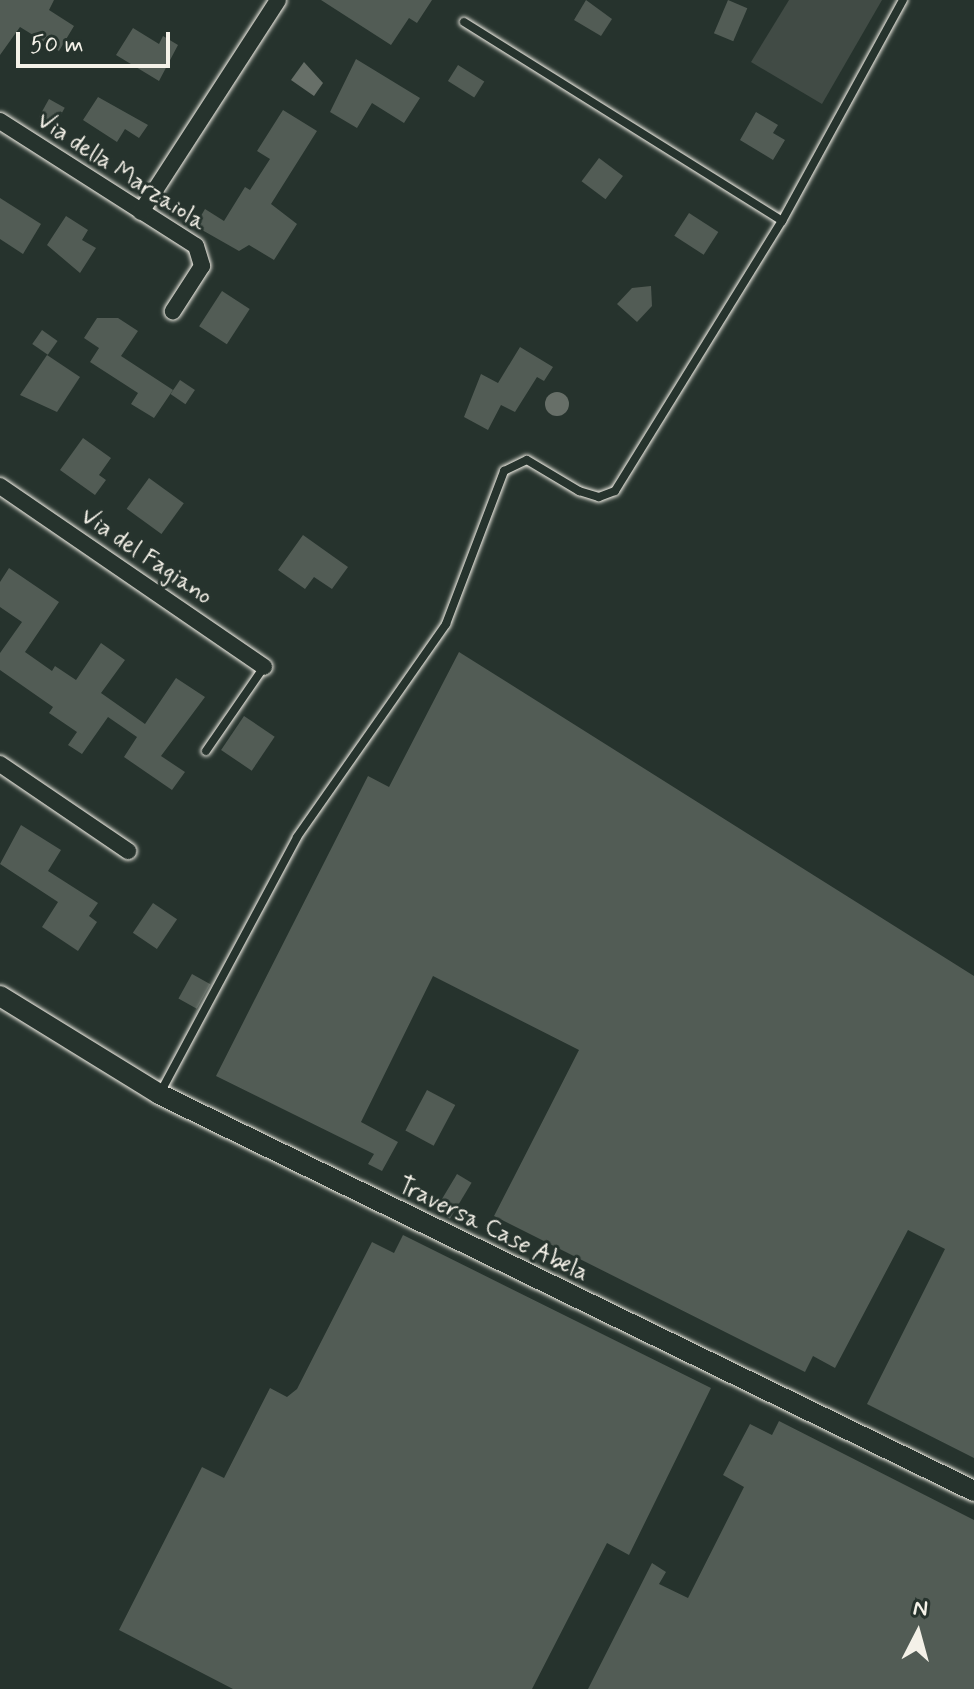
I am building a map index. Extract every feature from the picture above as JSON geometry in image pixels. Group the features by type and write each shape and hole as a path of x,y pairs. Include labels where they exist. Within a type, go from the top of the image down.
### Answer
{"street":[{"path":"141,212 278,0"},
{"name":"Via della Marzaiola","path":"0,121 196,246 202,266 173,311"},
{"name":"Via del Fagiano","path":"0,486 264,667"},
{"path":"0,764 128,851"},
{"name":"Traversa Case Abela","path":"0,996 159,1094 974,1491"}],"lane":[{"path":"159,1094 297,837 446,624 504,471 527,460 579,491 599,497 615,491 782,221 841,119 851,90 903,0"},
{"path":"464,22 782,221"},
{"path":"206,751 264,667"}],"shaded area":[{"path":"789,0 882,0 822,104 751,62"},
{"path":"304,62 323,83 314,96 291,80"},
{"path":"557,392 566,395 569,404 566,413 557,416 548,413 545,404 548,395"}],"building":[{"path":"0,0 54,0 49,10 74,26 59,51 20,27 0,55"},
{"path":"321,0 432,0 417,23 409,18 391,45"},
{"path":"586,0 612,19 601,36 574,20"},
{"path":"728,0 747,8 733,41 714,33"},
{"path":"133,28 159,44 163,36 178,45 159,81 116,55"},
{"path":"356,59 420,98 404,123 372,103 357,128 330,112"},
{"path":"458,65 484,81 474,98 448,81"},
{"path":"98,97 148,125 139,138 125,129 117,142 83,120"},
{"path":"49,99 65,108 55,126 39,117"},
{"path":"283,110 317,131 271,204 297,224 274,260 249,245 239,251 195,226 205,209 224,221 245,187 250,190 270,159 257,151"},
{"path":"756,112 778,125 773,133 785,140 773,160 740,140"},
{"path":"599,158 623,176 606,199 582,181"},
{"path":"0,198 41,224 23,254 0,239"},
{"path":"689,213 718,232 704,255 674,236"},
{"path":"66,216 88,230 82,240 96,248 80,273 47,245"},
{"path":"651,286 652,306 637,322 617,304 632,288"},
{"path":"222,291 250,309 227,344 199,326"},
{"path":"97,318 118,318 138,331 121,356 173,390 154,418 131,404 138,393 90,362 99,348 84,338"},
{"path":"42,330 58,341 48,355 32,344"},
{"path":"520,347 553,367 544,381 537,377 515,412 501,405 488,430 464,417 481,374 498,383"},
{"path":"47,355 80,377 57,412 20,395"},
{"path":"180,380 195,390 185,404 170,394"},
{"path":"83,438 111,458 99,475 106,480 95,495 60,470"},
{"path":"149,478 184,503 161,534 127,509"},
{"path":"303,535 348,567 332,589 314,577 305,589 278,570"},
{"path":"9,568 59,602 25,652 52,671 55,666 76,680 101,643 125,660 101,693 145,724 176,678 205,697 161,756 185,772 172,790 124,757 137,737 108,717 82,754 68,745 77,732 49,713 53,707 0,670 0,653 22,622 0,607 0,582"},
{"path":"459,652 974,976 974,1458 867,1404 945,1249 908,1230 835,1368 813,1356 805,1372 494,1216 579,1050 433,976 361,1122 398,1142 382,1171 368,1164 374,1154 216,1076 368,776 389,787"},
{"path":"244,716 275,737 252,771 221,750"},
{"path":"21,825 61,850 48,871 98,903 89,916 97,922 78,951 42,927 58,902 0,864"},
{"path":"153,903 177,919 157,949 133,933"},
{"path":"192,974 210,984 197,1009 178,998"},
{"path":"427,1090 455,1105 434,1146 405,1131"},
{"path":"457,1174 472,1183 450,1219 435,1210"},
{"path":"403,1235 711,1388 629,1555 607,1543 532,1689 233,1689 119,1630 202,1467 224,1478 270,1388 287,1397 297,1389 372,1242 394,1253"},
{"path":"779,1421 974,1520 974,1689 588,1689 652,1563 666,1572 659,1584 688,1598 744,1487 723,1475 750,1424 772,1435"}]}
